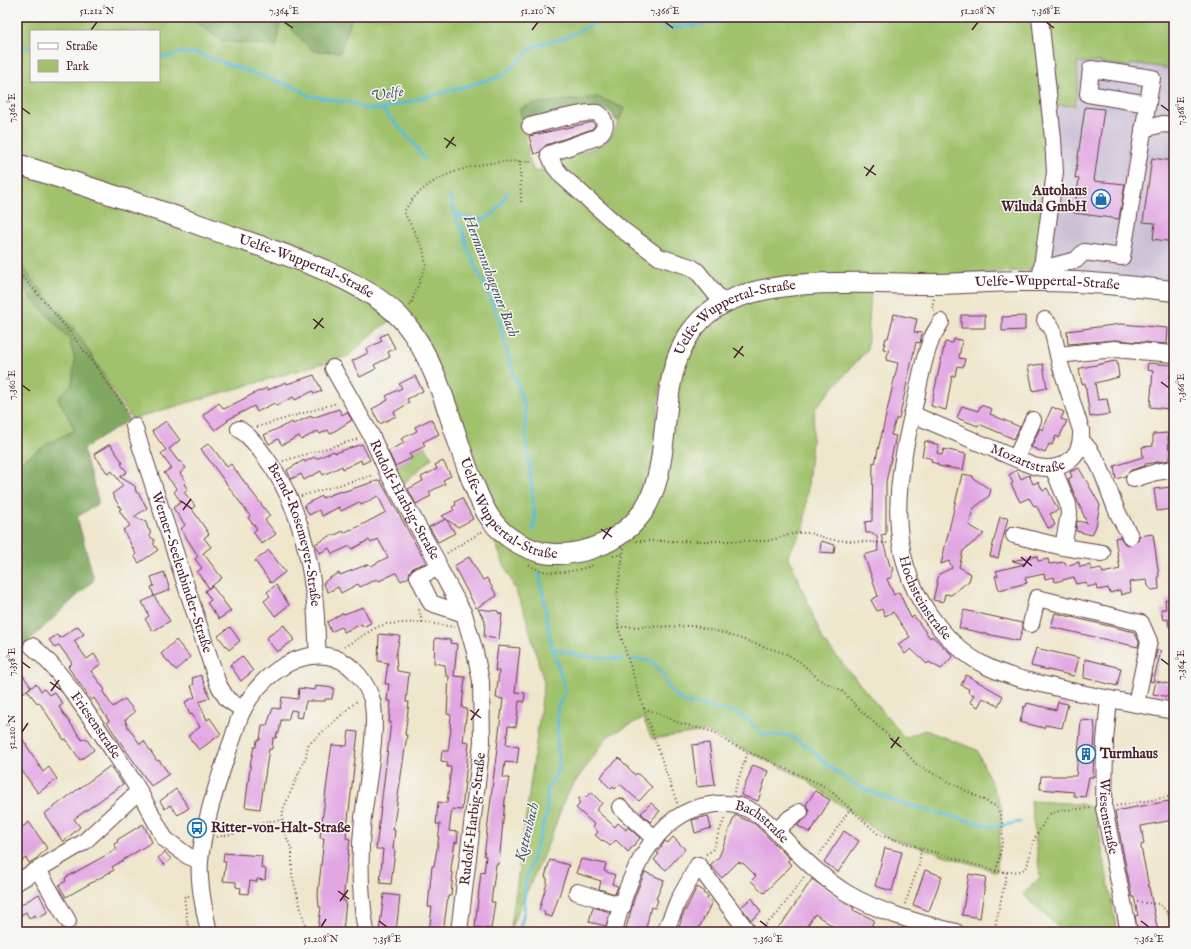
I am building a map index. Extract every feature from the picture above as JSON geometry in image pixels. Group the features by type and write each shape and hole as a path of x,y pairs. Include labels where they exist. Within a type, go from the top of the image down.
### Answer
{"main road":[{"name":"Uelfe-Wuppertal-Straße","path":"17,164 165,213 319,268 362,289 392,310 402,319 416,340 434,374 478,494 494,523 507,536 527,547 544,553 560,554 584,551 609,542 630,529 645,510 655,490 659,477 669,385 674,365 682,347 694,328 705,316 723,303 740,295 764,290 823,284 1040,278 1174,291"}],"street":[{"path":"1040,17 1055,172 1040,278"},
{"path":"1040,278 1052,266 1076,260 1084,252 1122,257 1148,104"},
{"path":"530,126 592,113 598,113 602,116 605,123 603,132 598,136 539,158"},
{"path":"1143,129 1163,124 1174,125"},
{"path":"539,158 554,166 562,176 624,230 659,257 691,267 697,271 723,303"},
{"name":"Mozartstraße","path":"912,414 1043,468 1053,468 1065,464 1073,458 1081,440 1078,419 1058,355 1052,328 1045,320"},
{"name":"Hochsteinstraße","path":"941,322 930,343 912,414 898,487 898,521 901,544 908,575 914,591 945,635 967,654 983,664 1012,677 1109,699 1174,711"},
{"path":"1058,355 1114,349 1174,354"},
{"name":"Rudolf-Harbig-Straße","path":"333,368 371,436 387,471 442,561 418,576 431,603 464,614 481,681 482,742 459,932"},
{"path":"1016,458 1033,420"},
{"name":"Werner-Seelenbinder-Straße","path":"134,426 218,684 227,699 243,710"},
{"name":"Bernd-Rosemeyer-Straße","path":"241,430 255,444 270,464 291,499 307,554 324,656"},
{"path":"1081,440 1094,454 1117,512 1130,536"},
{"path":"1053,468 1068,504 1063,547"},
{"path":"1134,479 1156,472 1174,469"},
{"path":"1014,535 1063,547 1102,553"},
{"path":"442,561 464,614"},
{"path":"1031,624 1037,598 1141,623 1149,641 1136,704"},
{"name":"Friesenstraße","path":"32,646 46,657 66,682 120,760 165,839 183,853 200,861"},
{"path":"204,929 200,861 204,838 219,777 243,710 262,685 276,672 292,661 324,656 350,668 359,675 364,681 374,708 370,768 363,819 361,860 363,914 366,932"},
{"name":"Wiesenstraße","path":"1109,699 1105,741 1104,808 1129,932"},
{"path":"17,882 84,842 139,791"},
{"name":"Bachstraße","path":"614,932 632,876 655,839 689,809 699,806 730,804 756,814 781,840 811,866 845,892 884,910 956,932"},
{"path":"620,807 655,839"},
{"path":"781,840 790,818 800,812"},
{"path":"665,932 678,901 701,860 748,932"},
{"path":"38,870 68,921"},
{"path":"577,892 623,906"}],"path":[{"path":"402,319 407,312 426,264 423,249 404,212 410,201 431,184 470,167 507,160 520,161 539,158"},
{"path":"520,161 521,202"},
{"path":"17,271 37,292 98,368 134,426"},
{"path":"932,308 934,299"},
{"path":"241,430 351,399"},
{"path":"270,464 371,436"},
{"path":"291,499 387,471"},
{"path":"633,541 767,542 797,533 809,533 833,540 901,544"},
{"path":"442,561 468,540"},
{"path":"624,547 617,594 618,627 680,816"},
{"path":"533,568 544,571"},
{"path":"418,608 422,622"},
{"path":"324,656 377,627 386,624 422,622 468,630"},
{"path":"618,627 695,626 723,633 787,654 800,662 820,680 841,690 860,710 899,745 917,765 997,807 1003,829 1000,856 996,870"},
{"path":"307,932 292,875 292,850 282,827 283,810 304,762 308,745 368,691"},
{"path":"644,709 655,712 679,723 714,732 729,743 822,786 879,835 1007,872 1024,870 1027,868 1034,839 1049,814 1062,810 1104,808 1174,796"},
{"path":"735,790 748,752"},
{"path":"819,854 850,809"},
{"path":"204,838 222,837 233,834 239,829 261,822 283,820"},
{"path":"701,860 712,851 723,823"},
{"path":"906,902 919,865 921,848"},
{"path":"994,932 1007,872"},
{"path":"757,932 778,914 801,881"},
{"path":"194,894 184,897 188,928 204,929"},
{"path":"1124,902 1159,904 1168,913 1172,932"},
{"path":"1168,913 1174,913"}],"shaded area":[{"path":"1088,61 1130,67 1131,63 1174,69 1174,283 1051,274 1044,263 1052,106 1078,82 1077,62 1088,63"}],"green space":[{"path":"17,17 194,17 193,20 223,41 276,46 280,18 313,51 340,52 352,17 1037,17 1051,177 1035,270 942,275 876,275 771,280 728,292 719,289 707,273 689,260 659,253 557,165 563,159 604,144 613,134 624,108 597,97 527,110 525,106 520,109 529,151 527,153 534,172 549,168 655,260 684,268 699,278 710,296 704,306 683,329 666,365 658,406 656,446 653,466 648,486 639,504 616,528 600,537 582,543 553,545 525,539 499,522 493,515 477,483 439,373 412,325 394,307 359,283 322,265 188,216 17,160"},
{"path":"194,17 352,17 340,52 313,51 280,18 277,46 223,41 193,20"},
{"path":"1044,17 1174,17 1174,69 1131,63 1130,67 1089,61 1088,63 1077,62 1078,82 1075,105 1052,106"},
{"path":"597,97 624,108 619,121 615,120 612,113 602,108 531,121 522,118 520,109 532,104"},
{"path":"17,171 317,271 395,318 378,329 348,356 132,419 80,337 17,261"},
{"path":"17,261 80,337 129,420 83,449 99,503 77,517 94,580 17,652 17,464 49,443 75,430 58,398 72,384 75,360 69,339 17,282"},
{"path":"17,282 69,339 75,360 72,384 58,398 75,430 49,443 17,464"},
{"path":"871,292 867,350 815,408 804,527 788,555 823,640 905,738 925,730 977,750 1002,808 997,872 884,836 800,776 705,731 652,739 643,718 608,736 566,795 549,842 511,927 544,683 525,613 488,527 537,554 638,526 678,368 709,319 758,295"},
{"path":"425,446 432,458 402,485 393,468 411,458 409,454"},
{"path":"1031,801 1082,804 1095,809 1117,932 1063,932 1023,894 1040,877"}],"building":[{"path":"1085,107 1104,109 1094,181 1125,184 1119,219 1074,213 1079,179 1075,178"},
{"path":"593,122 595,125 592,129 546,145 540,152 534,154 529,136"},
{"path":"1152,158 1174,161 1174,242 1153,239 1155,223 1143,222"},
{"path":"894,314 917,319 914,332 922,333 920,343 916,342 899,419 896,419 891,435 896,436 886,482 886,534 881,535 890,566 893,568 892,577 887,579 894,595 899,592 911,618 914,616 930,638 932,636 953,656 941,669 929,662 927,664 911,649 905,654 898,644 910,637 893,612 885,616 882,609 877,611 871,600 878,596 864,555 878,551 877,535 873,535 873,533 866,533 865,522 872,521 873,462 875,463 898,363 886,360 889,350 883,349 886,338 888,338"},
{"path":"961,315 985,315 985,328 961,328"},
{"path":"1025,316 1025,330 1002,331 1002,317"},
{"path":"1121,324 1168,328 1167,344 1115,340 1068,344 1067,331"},
{"path":"387,333 395,348 388,352 390,357 374,365 376,369 360,377 352,361 368,353 366,349 382,341 380,337"},
{"path":"954,339 962,340 959,358 965,359 963,367 957,366 955,376 952,376 946,410 931,406 945,342 953,343"},
{"path":"1115,361 1117,362 1119,377 1095,383 1098,400 1107,399 1110,414 1090,417 1085,383 1082,384 1079,369"},
{"path":"1148,363 1173,365 1172,373 1170,373 1169,409 1150,407 1153,371 1147,370"},
{"path":"1043,364 1047,388 1033,391 1028,366"},
{"path":"314,375 322,391 314,394 313,391 295,400 293,397 276,406 274,403 257,412 254,406 227,420 228,421 215,430 203,415 219,403 224,409 267,388 268,390 286,382 287,384"},
{"path":"415,376 423,391 407,399 409,403 394,412 396,416 380,424 372,409 388,400 386,396 402,388 399,384"},
{"path":"981,405 992,409 990,414 1020,427 1014,439 979,424 978,426 957,418 962,406 978,411"},
{"path":"1052,407 1064,412 1061,419 1067,421 1059,438 1056,436 1052,445 1049,444 1045,453 1031,447 1040,428 1042,430"},
{"path":"339,409 342,415 347,412 352,420 330,434 328,430 320,434 318,431 301,440 299,436 282,445 278,439 269,444 264,435 292,422 293,424 311,416 312,418"},
{"path":"431,419 439,434 423,442 425,446 409,454 412,458 395,466 388,451 404,443 401,439 417,431 415,427"},
{"path":"166,421 180,440 169,449 179,462 181,461 186,468 180,473 186,482 184,484 188,489 184,492 195,506 192,509 209,534 204,538 211,547 203,553 222,578 209,588 197,572 202,568 195,559 198,556 181,529 185,525 173,508 181,502 174,492 177,489 164,473 171,468 161,454 166,450 152,431"},
{"path":"1168,433 1169,460 1145,464 1145,466 1131,470 1125,476 1116,479 1114,466 1143,457 1142,447 1153,446 1153,434"},
{"path":"925,441 939,445 937,453 942,455 944,449 966,454 963,470 938,466 938,464 931,462 932,459 922,456"},
{"path":"209,443 227,467 231,464 270,516 265,520 276,534 262,544 253,532 257,529 248,518 250,516 201,449"},
{"path":"110,444 123,463 121,464 127,472 120,477 135,486 136,492 139,494 147,508 134,517 146,522 148,529 150,530 150,537 154,539 154,545 158,550 139,563 134,556 136,554 123,530 130,526 119,510 121,509 112,494 123,486 112,471 108,474 94,454"},
{"path":"362,444 370,460 362,464 361,460 343,469 342,466 323,475 321,471 304,480 301,474 291,479 287,470 304,460 305,462 314,457 316,459 334,451 335,453"},
{"path":"443,461 451,476 443,480 445,484 429,492 431,496 416,504 408,489 423,481 421,477 437,469 435,465"},
{"path":"1079,468 1100,505 1096,526 1092,535 1076,531 1077,521 1087,523 1068,479 1072,477 1070,472"},
{"path":"1017,470 1021,479 1029,475 1033,484 1038,482 1043,491 1047,488 1058,510 1050,514 1055,525 1048,528 1036,505 1034,506 1029,498 1020,502 1011,484 1013,483 1009,475"},
{"path":"962,474 973,476 973,478 991,490 989,496 973,509 969,525 984,534 963,551 959,567 971,574 969,581 951,595 945,594 943,602 933,600 939,574 952,568 949,561 941,564"},
{"path":"380,480 426,563 414,567 410,571 409,577 401,581 396,573 379,581 377,579 360,587 358,584 341,593 338,587 328,592 323,583 328,579 339,573 340,575 369,564 371,566 388,557 378,539 371,543 369,540 352,549 350,546 332,554 329,548 320,553 315,544 332,535 333,536 343,531 344,533 351,529 352,530 386,512 378,496 361,505 359,502 341,511 339,507 322,516 319,510 309,515 304,505 322,496 322,498"},
{"path":"1170,487 1172,509 1157,511 1154,489"},
{"path":"462,498 473,519 458,527 442,516 454,510 452,507 456,505 455,502"},
{"path":"1000,517 1008,518 998,558 990,556"},
{"path":"446,519 455,533 438,542 429,527"},
{"path":"1153,534 1159,576 1159,589 1152,590 1148,586 1147,580 1129,582 1131,592 1121,595 1120,590 1110,593 1108,588 1098,590 1097,585 1087,587 1086,582 1076,584 1074,577 1055,582 1054,577 1045,579 1044,574 1025,578 1027,583 999,590 995,576 998,576 996,571 1025,564 1012,561 1037,556 1038,561 1048,559 1049,564 1065,562 1066,566 1079,562 1080,567 1090,565 1091,570 1101,568 1103,573 1120,569 1115,538 1120,537 1125,544 1130,545 1138,541 1139,536"},
{"path":"821,541 835,545 834,553 820,552"},
{"path":"269,550 285,572 271,583 255,561"},
{"path":"469,557 483,580 487,578 497,596 476,608 454,566"},
{"path":"164,572 170,590 154,596 151,587 154,586 151,577"},
{"path":"276,585 289,605 275,616 264,601 270,596 267,592"},
{"path":"212,586 231,611 219,619 207,603 211,600 205,591"},
{"path":"154,596 170,621 153,631 145,619 149,616 142,602"},
{"path":"1174,598 1174,627 1169,627 1168,619 1163,620 1161,609 1166,609 1165,600"},
{"path":"363,607 371,623 363,627 362,624 344,632 341,627 331,632 327,622 343,613 344,614"},
{"path":"478,609 498,611 498,613 502,614 499,639 484,637 485,621"},
{"path":"964,610 1022,623 1023,628 1019,641 959,628"},
{"path":"1055,613 1134,632 1139,642 1138,647 1051,627"},
{"path":"284,625 294,640 277,652 266,638"},
{"path":"78,626 84,634 74,641 87,659 94,654 101,664 91,671 105,690 103,692 113,707 125,699 135,712 125,720 128,727 140,744 144,741 157,761 159,760 169,774 151,786 118,739 107,722 109,721 94,698 91,700 68,667 72,663 59,645 55,648 49,640 57,635 60,638"},
{"path":"230,627 240,641 229,650 218,636"},
{"path":"379,634 400,636 396,655 397,671 409,673 406,702 409,702 405,735 407,735 393,830 395,830 393,849 395,851 391,884 380,883 383,849 376,849 391,722 389,722 391,701 387,701 389,684 385,684 388,663 378,661"},
{"path":"435,638 451,640 450,643 457,644 454,676 465,677 462,708 467,709 463,741 469,742 462,810 452,809 449,831 458,832 451,868 451,873 453,873 451,896 448,896 443,932 429,932 432,907 428,907 432,866 434,866 440,824 436,824 438,802 447,803 451,767 447,767 447,762 441,761 442,751 448,751 451,728 451,715 447,714 449,676 446,676 445,665 434,663"},
{"path":"176,640 190,657 176,670 161,654"},
{"path":"498,646 520,648 515,692 525,693 524,702 519,701 516,727 508,726 506,745 519,747 517,763 505,762 503,778 509,778 505,800 499,864 496,864 491,902 495,902 491,929 475,927 481,872 484,873 486,856 484,856 503,699 496,698 499,671 495,671"},
{"path":"1036,648 1079,658 1074,676 1031,666"},
{"path":"1157,650 1161,651 1153,682 1150,681"},
{"path":"242,656 253,671 241,681 230,665"},
{"path":"1085,659 1121,668 1117,686 1084,678"},
{"path":"17,667 31,687 17,697"},
{"path":"201,675 210,698 199,702 207,720 210,718 221,734 199,750 188,736 200,727 192,714 190,715 185,702 195,697 191,686 194,684 192,678"},
{"path":"966,675 1003,696 998,706 983,698 978,707 970,702 974,695 968,692 969,689 961,685"},
{"path":"1156,681 1173,685 1170,697 1153,694"},
{"path":"36,684 41,691 44,689 49,695 54,692 63,704 59,707 82,740 86,738 94,750 80,760 66,739 64,740 39,702 37,703 27,690"},
{"path":"316,686 334,688 332,699 325,699 325,701 306,701 302,718 296,717 297,711 291,710 288,720 281,720 279,733 277,733 276,738 273,738 272,749 269,749 260,809 245,807 251,760 257,740 260,740 262,725 267,725 273,708 280,709 282,697 298,699 299,688 315,690"},
{"path":"1058,702 1068,704 1062,728 1045,725 1044,728 1020,722 1024,706 1026,707 1027,703 1056,710"},
{"name":"Turmhaus","path":"1081,720 1094,721 1095,729 1093,777 1089,777 1085,797 1074,796 1074,792 1040,789 1041,776 1076,776"},
{"path":"17,730 43,772 49,767 57,779 38,793 17,764"},
{"path":"349,731 358,732 346,838 350,839 343,901 346,901 343,931 318,929 321,907 319,907 318,894 324,838 320,838 332,745 347,746"},
{"path":"709,743 715,785 697,787 692,745"},
{"path":"619,758 635,775 637,773 652,787 639,801 620,784 615,789 613,787 611,789 602,780 603,779 601,777 605,771"},
{"path":"753,765 768,771 758,801 741,795"},
{"path":"110,766 123,784 74,819 80,827 63,842 44,814"},
{"path":"176,789 189,808 178,815 170,805 165,809 160,801"},
{"path":"815,791 830,800 810,833 797,825 808,816 809,811 806,805"},
{"path":"591,792 602,803 596,810 615,827 618,823 626,830 628,827 640,838 628,852 616,840 610,846 603,840 602,841 595,835 598,832 593,827 595,825 576,808 579,805 579,798 586,797"},
{"path":"1169,801 1173,820 1141,826 1144,844 1141,845 1141,847 1158,932 1138,932 1135,916 1138,915 1134,897 1132,897 1115,811"},
{"path":"651,803 660,811 650,822 641,813"},
{"path":"735,815 755,824 790,859 787,861 792,865 764,893 751,881 756,876 744,864 738,862 722,878 710,865 719,857"},
{"path":"708,816 711,828 695,833 692,820"},
{"path":"29,822 47,848 36,859 29,863 26,858 17,864 17,852 21,850 17,844 17,831"},
{"path":"143,824 152,842 112,867 114,870 66,897 59,885 66,881 65,878 117,849 114,844 118,842 117,840"},
{"path":"844,831 859,841 838,872 824,862"},
{"path":"673,837 685,849 666,870 654,860 659,854 657,853 665,841 668,843"},
{"path":"885,848 902,852 892,891 875,886"},
{"path":"165,852 171,859 164,865 158,858"},
{"path":"224,853 262,856 261,868 266,869 265,880 257,879 257,882 250,881 248,894 240,893 241,888 236,887 236,882 223,881 226,862 223,862"},
{"path":"581,859 606,864 604,871 615,875 612,884 618,886 615,894 599,889 601,881 576,873"},
{"path":"550,860 569,865 552,917 544,915 545,912 539,910 547,883 547,878 545,877"},
{"path":"925,870 942,876 929,911 913,905"},
{"path":"645,872 664,880 656,899 658,900 655,908 651,907 645,932 625,932 635,896"},
{"path":"969,874 986,877 980,918 962,915"},
{"path":"812,879 854,908 853,910 874,920 869,932 841,932 815,914 803,932 773,932 784,921"},
{"path":"697,887 704,891 703,893 708,896 707,899 712,902 697,932 678,932 682,917"},
{"path":"39,894 48,912 36,918 35,915 29,918 26,912 17,917 17,907"},
{"path":"384,894 400,896 396,932 379,932"},
{"path":"752,898 761,912 751,920 741,907"},
{"path":"593,907 610,912 606,926 589,922"}],"waterway":[{"name":"Uelfe","path":"160,58 181,53 196,53 299,89 309,96 353,103 364,109 382,109 503,76 534,46 564,38 608,17"},
{"name":"Uelfe","path":"648,17 665,28 734,20 737,17"},
{"name":"Uelfe","path":"17,46 30,47"},
{"name":"Hermannshagener Bach","path":"382,109 413,142 424,159"},
{"path":"456,214 466,218 488,218 498,209 508,192"},
{"name":"Hermannshagener Bach","path":"448,195 451,198 456,219 462,228 468,249 498,316 510,363 525,407 526,437 535,519 533,530"},
{"name":"Hermannshagener Bach","path":"539,573 552,648 581,656 622,659"},
{"name":"Kottenbach","path":"519,932 524,913 525,883 547,813 547,790 559,767 557,738 558,705 565,695 564,683 552,648"},
{"name":"Hermannshagener Bach","path":"632,659 651,661 661,670 669,689 683,702 737,713 748,720 763,735 788,735 810,748 831,768 859,787 900,803 994,827 1020,822"}],"place":[{"name":"Autohaus Wiluda GmbH","path":"1101,199"},
{"name":"Turmhaus","path":"1086,754"},
{"name":"Ritter-von-Halt-Straße","path":"197,828"}]}
